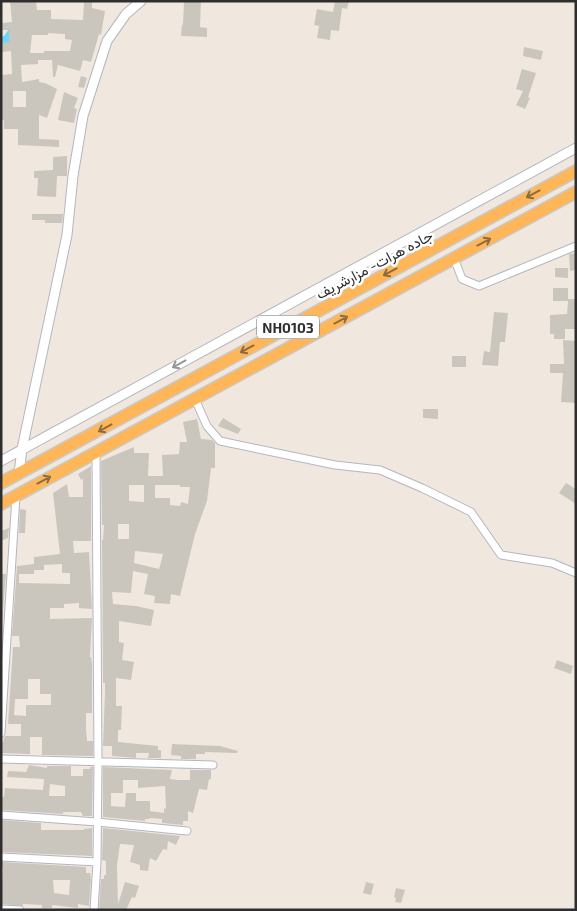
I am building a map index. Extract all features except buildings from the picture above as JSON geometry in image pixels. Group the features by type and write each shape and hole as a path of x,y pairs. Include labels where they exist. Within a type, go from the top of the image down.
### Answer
{"highway":[{"name":"جاده هرات- مزارشریف","path":"1,483 576,171"},
{"path":"1,504 576,192"}],"street":[{"path":"19,473 22,449 68,234 73,176 83,116 108,41 126,14 140,1"},
{"path":"1,461 576,148"},
{"path":"454,258 462,279 479,286 576,246"},
{"path":"195,399 207,426 220,442 335,465 380,470 471,512 501,555 552,562 576,572"},
{"path":"94,910 97,862 98,762 96,452"},
{"path":"1,733 16,496"},
{"path":"1,759 213,765"},
{"path":"1,815 187,831"},
{"path":"1,857 97,862"},
{"path":"1,909 20,910"}],"waterway":[{"path":"1,41 7,39 13,30"}]}
